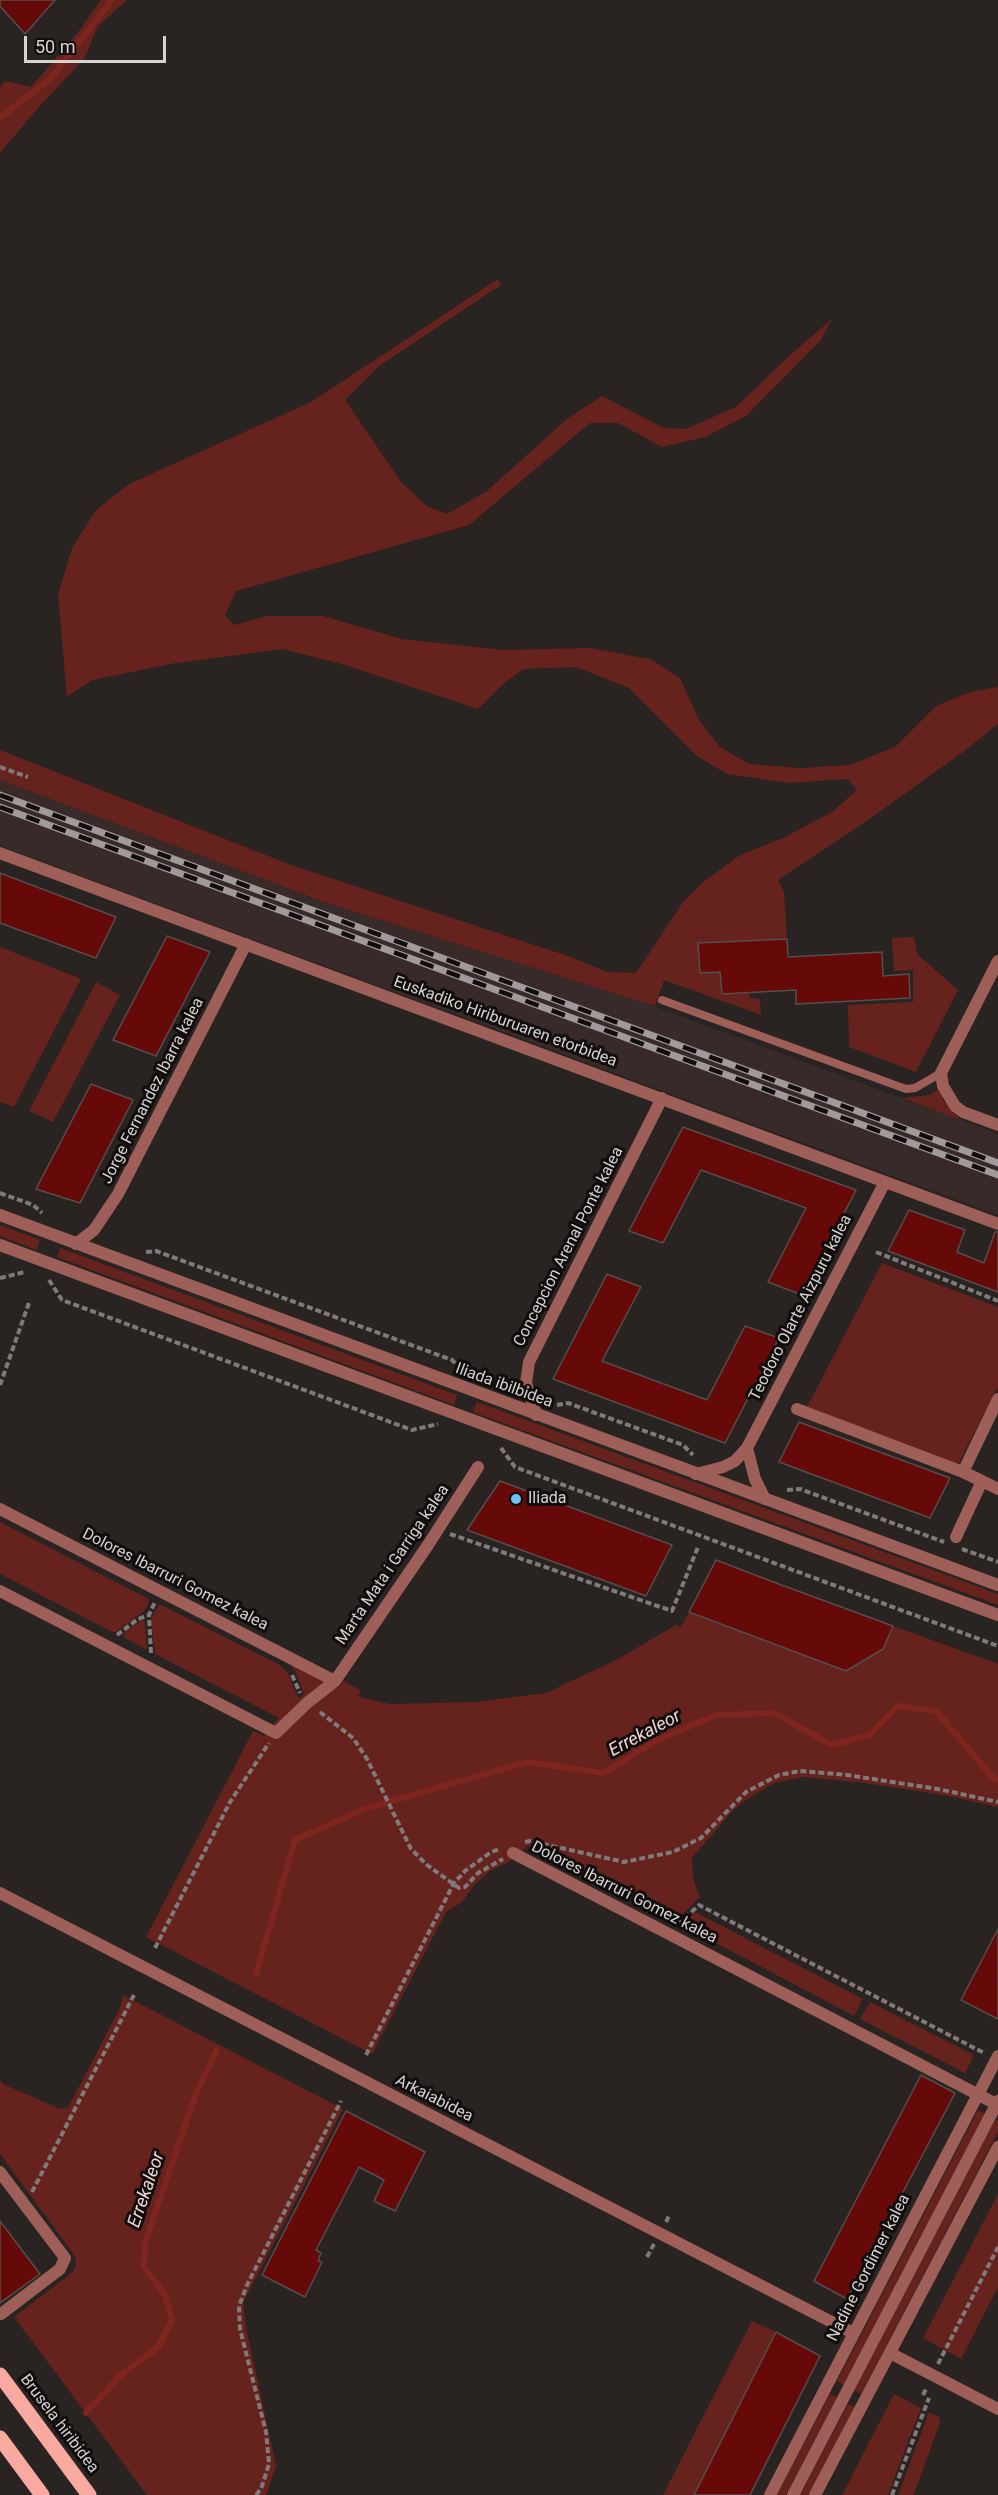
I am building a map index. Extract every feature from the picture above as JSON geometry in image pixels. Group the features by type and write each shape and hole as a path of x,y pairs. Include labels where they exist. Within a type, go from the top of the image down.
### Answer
{"main road":[{"name":"Brusela hiribidea","path":"0,2375 89,2495"},
{"path":"0,2438 42,2495"}],"street":[{"name":"Euskadiko Hiriburuaren etorbidea","path":"0,853 998,1224"},
{"name":"Jorge Fernandez Ibarra kalea","path":"76,1244 94,1230 118,1194 246,944"},
{"path":"998,961 941,1073 943,1086 955,1106 963,1112 998,1125"},
{"name":"Concepcion Arenal Ponte kalea","path":"536,1415 526,1383 529,1362 662,1098"},
{"name":"Teodoro Olarte Aizpuru kalea","path":"696,1474 723,1467 735,1461 747,1448 885,1182"},
{"name":"Iliada ibilbidea","path":"0,1215 998,1585"},
{"path":"0,1245 998,1615"},
{"path":"963,1472 998,1399"},
{"path":"796,1409 963,1472 998,1489"},
{"path":"747,1448 755,1479 765,1500"},
{"name":"Marta Mata i Garriga kalea","path":"276,1733 307,1703 335,1681 478,1467"},
{"path":"956,1537 982,1481"},
{"name":"Dolores Ibarruri Gomez kalea","path":"0,1509 335,1681"},
{"path":"0,1591 276,1733"},
{"name":"Dolores Ibarruri Gomez kalea","path":"514,1848 668,1934 997,2104"},
{"name":"Arkaiabidea","path":"0,1893 853,2332"},
{"name":"Nadine Gordimer kalea","path":"770,2495 997,2058"},
{"path":"793,2495 997,2104"},
{"path":"816,2495 998,2147"},
{"path":"0,2172 65,2258 60,2269 1,2314"},
{"path":"891,2354 998,2409"}],"lane":[{"path":"662,1000 906,1089 915,1088 941,1073"}],"path":[{"path":"0,767 28,777"},
{"path":"0,1193 33,1205 50,1220"},
{"path":"141,1253 156,1251 452,1360 463,1371 470,1373"},
{"path":"876,1252 998,1301"},
{"path":"0,1278 27,1271 33,1274"},
{"path":"45,1278 51,1281 62,1300 412,1430 438,1424 447,1427"},
{"path":"0,1385 30,1300"},
{"path":"530,1395 557,1406 568,1403 683,1445 695,1457"},
{"path":"500,1446 515,1467 998,1646"},
{"path":"784,1490 800,1489 998,1562"},
{"path":"438,1530 672,1611 698,1547"},
{"path":"152,1669 149,1615 161,1592"},
{"path":"105,1645 138,1619 149,1615"},
{"path":"307,1703 353,1738 367,1759 411,1849 427,1865 454,1883"},
{"path":"155,1948 230,1802 276,1733"},
{"path":"366,2055 454,1883 465,1871 491,1852 514,1848 530,1840 624,1862 673,1852 701,1838 746,1792 779,1775 801,1771 847,1775 939,1789 998,1802"},
{"name":"Dolores Ibarruri Gomez kalea","path":"454,1883 459,1888 465,1887 478,1873 514,1848"},
{"path":"668,1934 699,1905 997,2058"},
{"path":"25,2206 134,1995"},
{"path":"256,2495 270,2464 266,2432 240,2329 239,2306 247,2285 341,2101"},
{"path":"923,2395 998,2247"},
{"path":"892,2495 929,2398"}],"shaded area":[{"path":"101,0 127,0 98,26 84,59 0,153 0,87 5,81 31,87 76,35"},
{"path":"498,279 501,285 379,366 345,400 401,482 428,507 447,514 487,491 568,418 602,396 664,428 686,429 736,407 790,355 832,319 821,340 746,416 705,437 662,447 618,423 590,423 469,525 236,591 225,615 234,625 267,616 323,616 402,639 503,650 589,648 650,659 680,678 699,720 720,747 749,764 800,768 850,765 895,747 936,706 970,692 998,687 998,724 864,823 778,880 784,892 787,939 699,944 720,972 722,994 749,993 750,998 760,999 761,1015 664,980 655,1006 327,903 0,780 0,750 291,865 571,957 607,972 636,973 683,902 702,883 740,855 783,838 832,812 857,790 848,779 789,783 727,774 697,756 629,688 576,667 523,669 502,685 478,709 345,665 283,649 176,663 92,680 67,697 58,594 72,548 96,510 129,484 311,402"},
{"path":"0,780 327,903 643,1002 998,1134 998,1215 0,846"},
{"path":"914,937 917,954 958,990 916,1072 849,1047 848,1005 913,1002 913,970 894,971 892,938"},
{"path":"0,947 81,979 14,1107 0,1102"},
{"path":"96,982 120,995 53,1122 29,1111"},
{"path":"940,1089 943,1100 960,1120 903,1098 929,1095"},
{"path":"0,1225 40,1240 37,1250 0,1236"},
{"path":"60,1248 457,1395 454,1405 57,1257"},
{"path":"882,1263 998,1307 998,1387 958,1464 807,1407"},
{"path":"477,1402 998,1594 998,1605 473,1412"},
{"path":"0,1522 149,1599 144,1611 116,1632 112,1632 0,1574"},
{"path":"159,1604 280,1665 288,1674 299,1699 304,1694 296,1672 289,1663 322,1678 337,1688 344,1681 360,1690 359,1697 390,1704 476,1702 546,1693 618,1659 676,1625 681,1627 689,1612 846,1671 883,1649 893,1626 998,1664 998,1807 944,1795 858,1782 803,1777 775,1783 734,1809 692,1858 693,1879 700,1897 675,1922 528,1846 509,1862 490,1871 474,1885 462,1902 446,1912 372,2054 146,1937 253,1731 264,1736 279,1718 155,1654 151,1619"},
{"path":"142,1620 145,1625 147,1647 145,1649 123,1637 126,1631"},
{"path":"695,1912 863,1999 854,2016 682,1925"},
{"path":"123,1995 343,2109 243,2303 246,2328 276,2466 266,2495 147,2495 14,2317 73,2272 76,2265 75,2256 0,2154 0,2080 3,2084 60,2109 68,2108 120,2008"},
{"path":"870,2002 974,2055 965,2073 860,2019"},
{"path":"978,2110 985,2114 844,2385 837,2381"},
{"path":"995,2120 998,2121 998,2132 861,2394 854,2390"},
{"path":"998,2194 998,2287 961,2359 923,2338"},
{"path":"752,2321 776,2332 694,2495 663,2495"},
{"path":"830,2394 837,2397 786,2495 777,2495"},
{"path":"894,2394 921,2408 888,2495 842,2495"},
{"path":"848,2404 855,2407 809,2495 800,2495"},
{"path":"929,2412 939,2417 940,2423 915,2491 913,2495 898,2495"}],"building":[{"path":"0,0 55,0 25,34 0,6"},
{"path":"0,873 116,917 96,958 0,923"},
{"path":"167,936 210,952 156,1056 113,1040"},
{"path":"787,939 788,957 882,952 883,976 909,974 910,998 796,1004 796,990 722,994 720,972 700,973 698,943"},
{"path":"91,1084 133,1100 80,1203 36,1189"},
{"path":"683,1127 856,1190 802,1295 768,1282 806,1208 701,1170 663,1243 629,1231"},
{"path":"909,1210 965,1230 957,1252 984,1263 995,1232 998,1232 998,1292 888,1251"},
{"path":"607,1274 641,1287 602,1361 618,1367 707,1400 745,1326 779,1338 725,1443 553,1379"},
{"path":"799,1422 950,1478 930,1518 779,1462"},
{"path":"500,1481 672,1545 646,1596 467,1530"},
{"path":"716,1560 893,1626 883,1649 846,1671 689,1612"},
{"path":"998,1929 998,2019 961,2000"},
{"path":"921,2075 955,2093 847,2299 814,2281"},
{"path":"346,2111 425,2152 395,2211 374,2201 384,2180 359,2167 316,2250 321,2253 318,2261 322,2262 305,2297 262,2275"},
{"path":"0,2221 40,2274 0,2303"},
{"path":"776,2332 820,2356 750,2495 694,2495"}],"waterway":[{"path":"0,118 51,78 112,0"},
{"name":"Errekaleor","path":"256,1974 295,1840 364,1809 527,1762 604,1773 657,1740 717,1715 774,1713 832,1745 869,1735 898,1706 936,1711 995,1780 998,1779"},
{"name":"Errekaleor","path":"86,2413 120,2376 158,2347 172,2320 165,2295 144,2267 145,2243 196,2093 217,2050"}],"railway":[{"path":"0,795 998,1163"},
{"path":"0,807 998,1175"}],"place":[{"name":"Iliada","path":"516,1499"}]}
